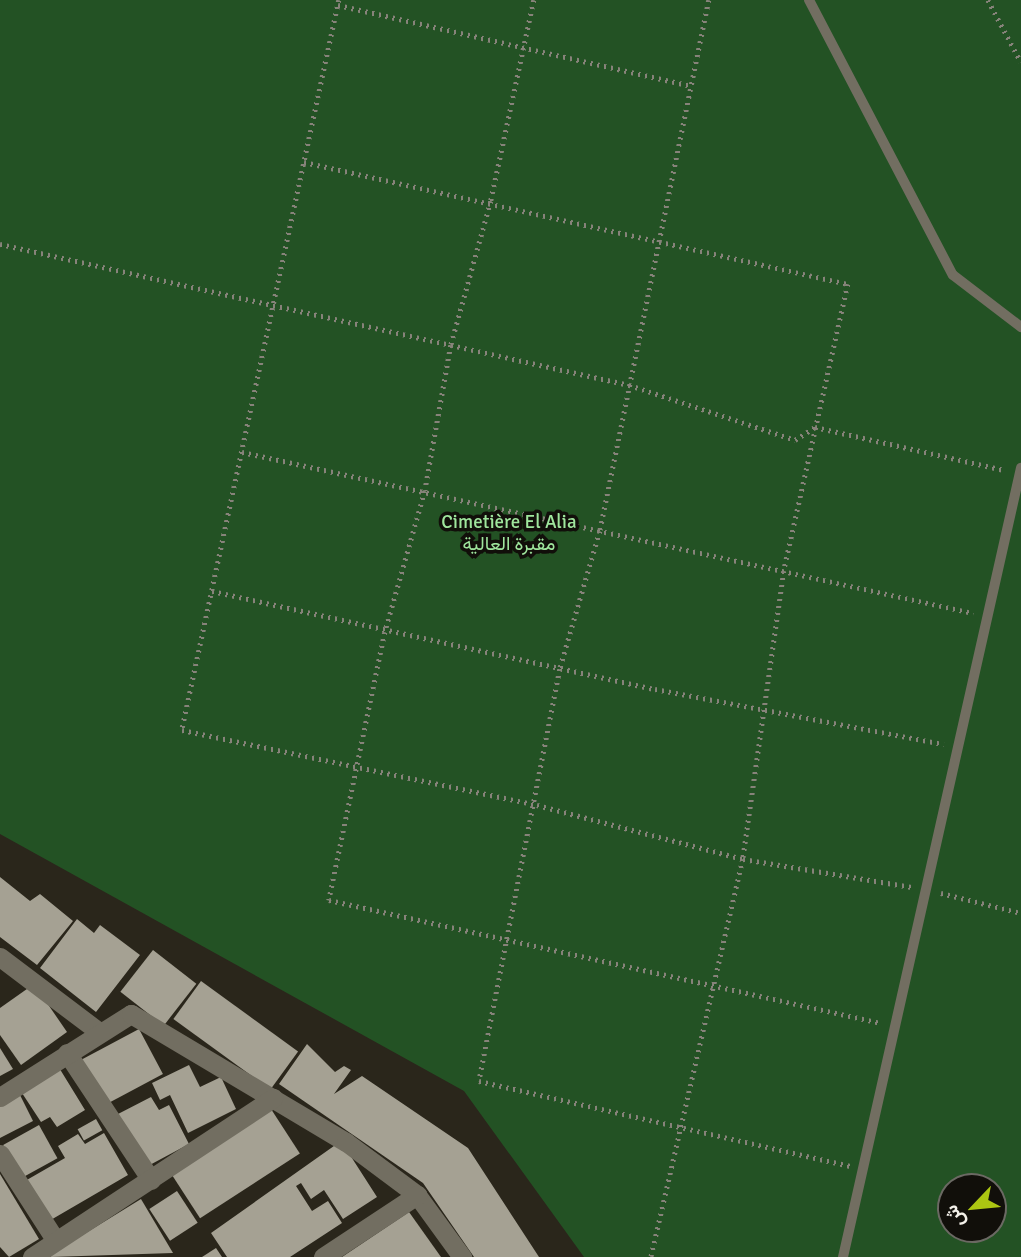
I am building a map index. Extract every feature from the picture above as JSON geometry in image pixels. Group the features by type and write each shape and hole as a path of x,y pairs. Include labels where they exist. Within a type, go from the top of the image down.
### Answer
{"street":[{"path":"0,957 99,1032"},
{"path":"0,1097 131,1013 272,1098 417,1195 463,1257"},
{"path":"67,1053 151,1180"},
{"path":"32,1257 272,1098"},
{"path":"0,1154 56,1241"},
{"path":"323,1257 417,1195"}],"lane":[{"path":"809,0 953,275 1021,327"},
{"path":"843,1257 1020,471"}],"path":[{"path":"534,0 491,201 451,345 425,491 385,632 329,900 710,988 895,1027"},
{"path":"709,0 600,531 560,669 537,805 503,940 479,1081 681,1132 863,1169"},
{"path":"988,0 1021,62"},
{"path":"691,86 522,48 338,2 182,730 537,805 743,859 926,890 1021,913"},
{"path":"304,162 491,201 658,244 848,284 784,571 761,710 743,859 710,988 681,1132 651,1257"},
{"path":"0,244 629,385 795,440 815,427 1020,471"},
{"path":"242,452 988,616"},
{"path":"212,591 385,632 560,669 958,747"}],"green space":[{"name":"Cimetière El Alia مقبرة العالية","path":"0,0 1021,0 1021,1257 584,1257 464,1091 0,834"}],"building":[{"path":"0,877 30,901 40,894 73,921 37,965 0,937"},
{"path":"77,919 94,933 100,925 140,955 96,1012 40,968"},
{"path":"153,950 196,984 164,1026 120,992"},
{"path":"201,981 298,1052 270,1090 173,1019"},
{"path":"34,984 67,1032 21,1065 0,1035 0,1008"},
{"path":"139,1029 163,1074 103,1106 79,1061"},
{"path":"307,1044 335,1072 344,1066 351,1070 334,1094 362,1076 468,1148 539,1257 474,1257 423,1183 279,1084"},
{"path":"0,1048 13,1069 0,1076"},
{"path":"189,1065 200,1087 221,1077 236,1109 188,1133 170,1095 160,1100 152,1083"},
{"path":"58,1066 85,1110 57,1127 50,1117 41,1122 20,1090"},
{"path":"20,1095 33,1121 0,1138 0,1106"},
{"path":"151,1097 159,1110 169,1105 189,1144 146,1167 118,1114"},
{"path":"271,1109 300,1153 200,1218 171,1174"},
{"path":"96,1119 102,1130 84,1141 78,1129"},
{"path":"39,1125 57,1158 22,1178 3,1145"},
{"path":"104,1133 128,1175 49,1221 25,1181 65,1158 58,1146 78,1134 85,1144"},
{"path":"341,1141 377,1197 343,1219 324,1190 311,1199 301,1183 296,1186 312,1211 328,1201 342,1223 290,1257 227,1257 211,1233"},
{"path":"0,1174 39,1239 9,1257 0,1247"},
{"path":"177,1191 198,1223 170,1241 149,1209"},
{"path":"141,1199 173,1253 51,1257 50,1255"},
{"path":"409,1212 441,1257 342,1257"},
{"path":"216,1248 222,1257 202,1257"}]}
